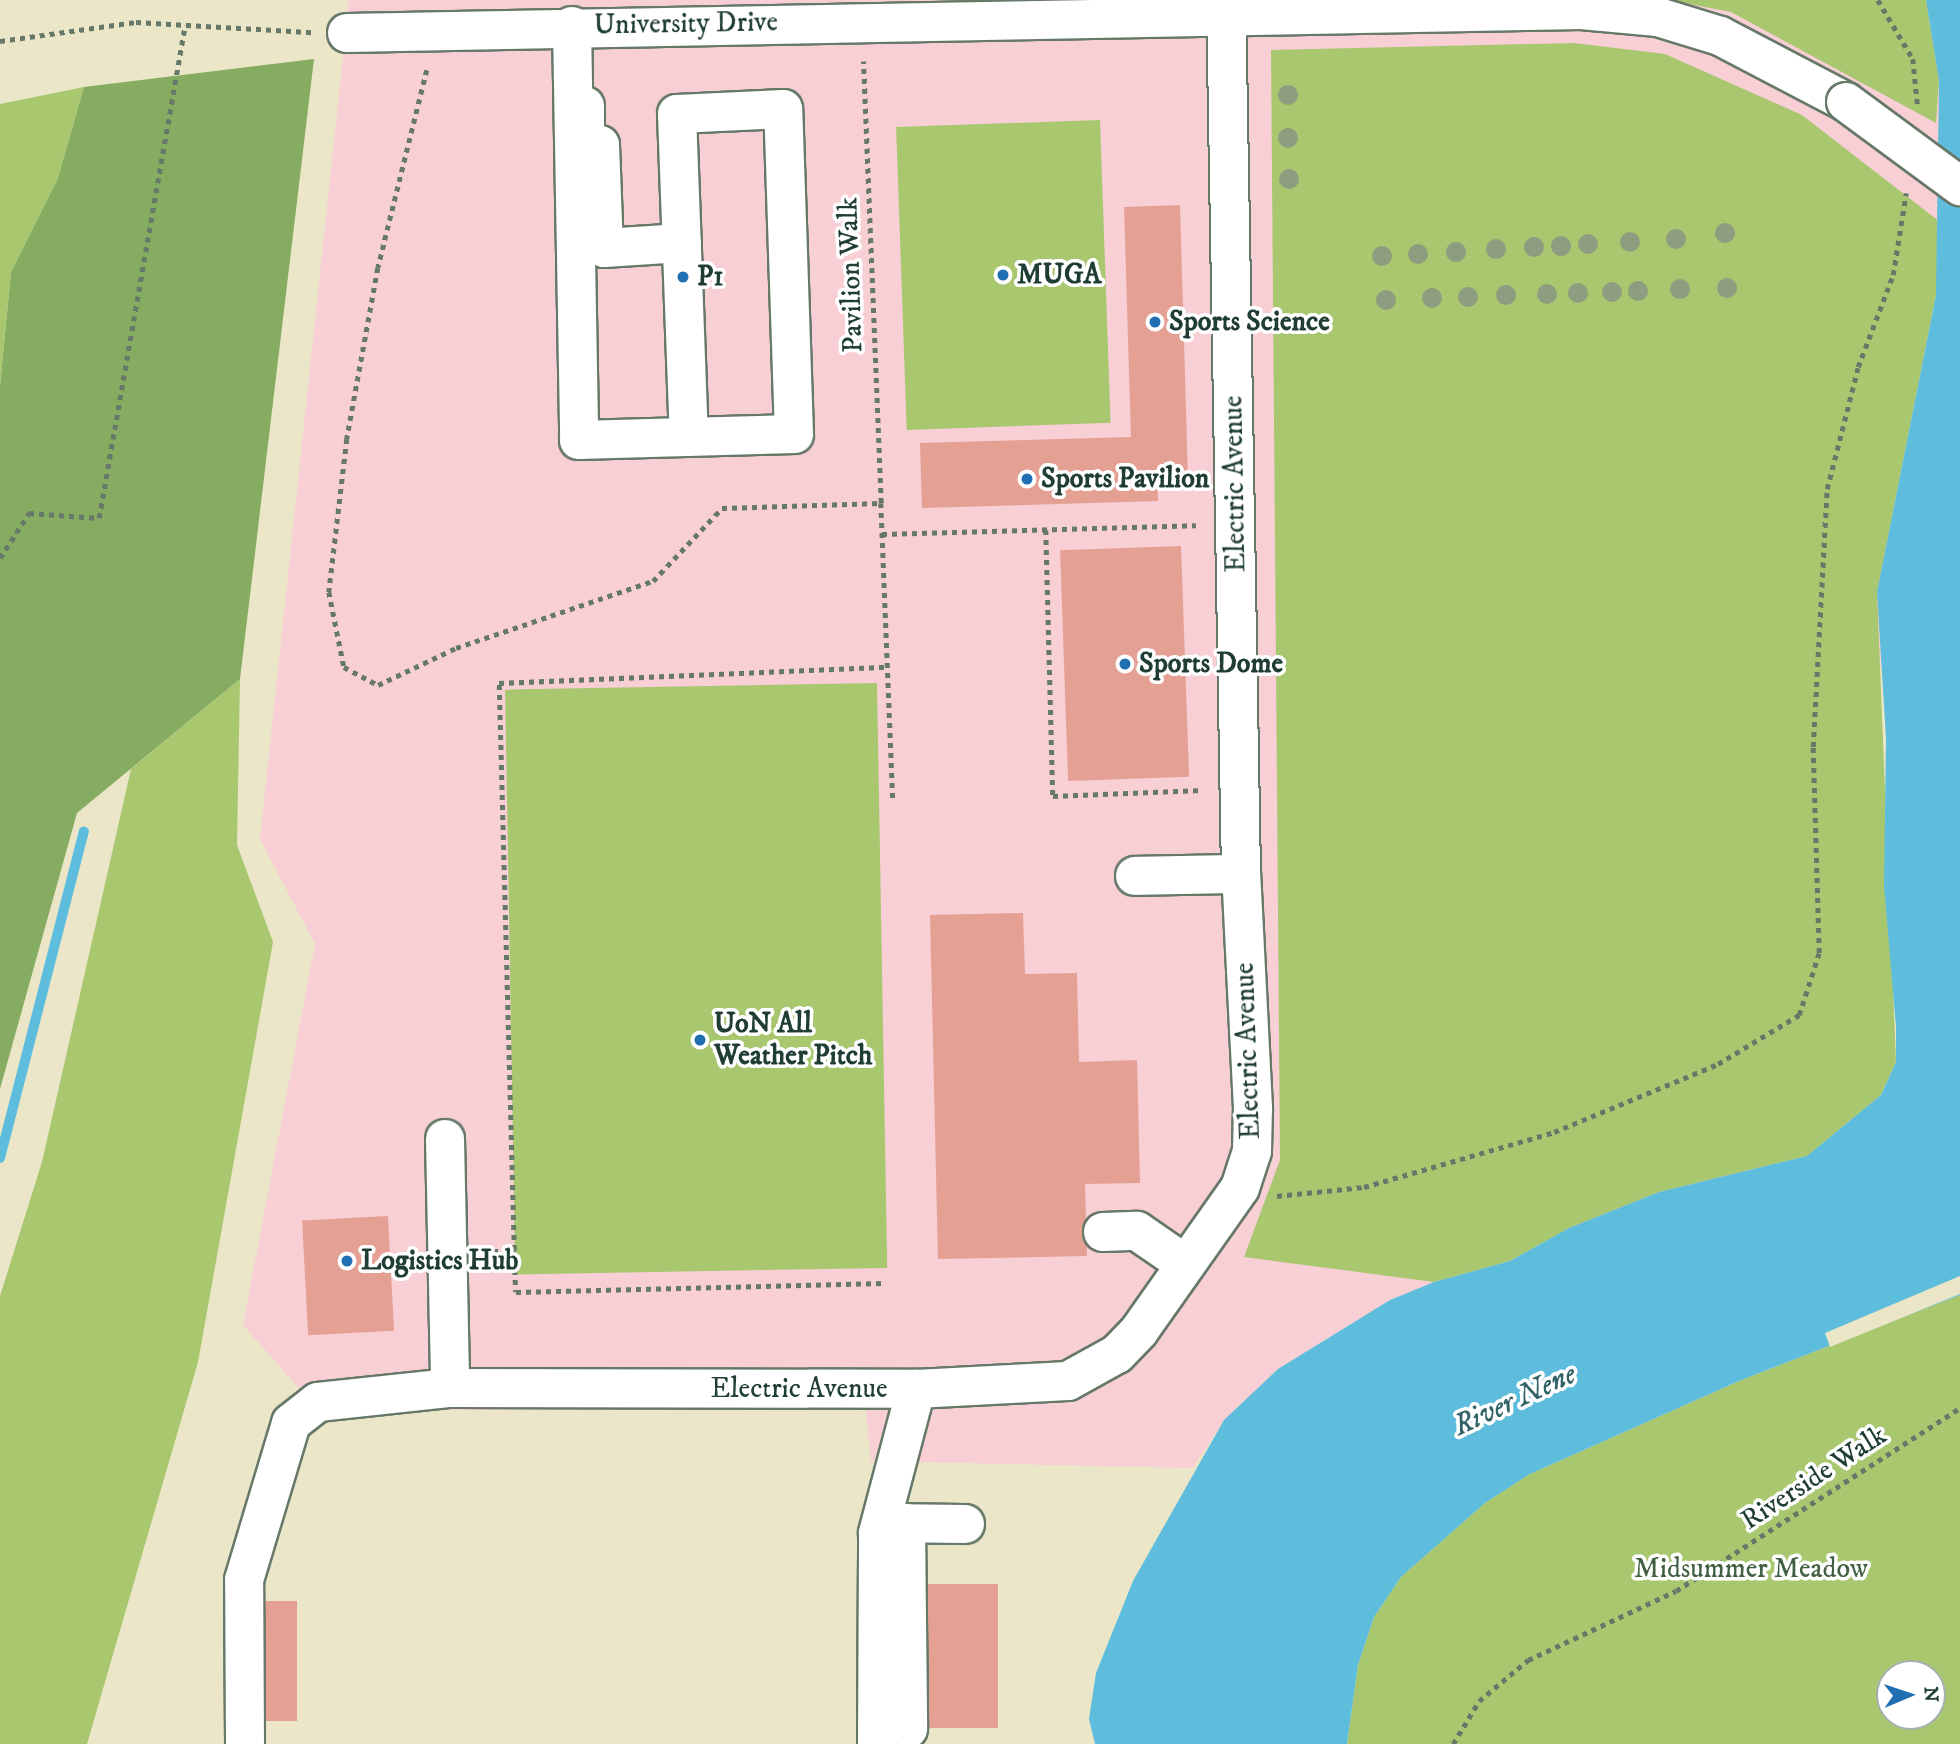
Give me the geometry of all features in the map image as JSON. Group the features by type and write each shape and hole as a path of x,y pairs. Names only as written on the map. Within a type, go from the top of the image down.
{"lane":[{"name":"University Drive","path":"347,33 572,26 666,12 862,22 908,11 1226,8 1581,10 1658,18 1720,36 1846,102 1960,186"},
{"name":"Electric Avenue","path":"245,1744 244,1580 291,1423 318,1402 450,1388 916,1390 1047,1386 1089,1372 1139,1331 1240,1188 1252,1151 1253,1108 1241,874 1226,8"},
{"path":"572,26 576,65 585,90 585,145 600,145 604,248 682,243"},
{"path":"576,65 570,90 579,440 689,437 793,434 783,109 677,114 689,437"},
{"path":"1135,876 1241,874"},
{"path":"445,1139 450,1388"},
{"path":"1103,1231 1137,1231 1185,1264"},
{"path":"893,1737 893,1523 916,1390"},
{"path":"893,1523 965,1524"}],"path":[{"path":"1878,0 1913,59 1919,116"},
{"path":"0,41 136,22 347,33"},
{"name":"Pavilion Walk","path":"862,22 893,802"},
{"path":"0,558 29,513 99,517 185,25"},
{"path":"426,29 428,78 378,268 347,439 329,592 344,667 377,685 456,648 653,581 722,508 881,503"},
{"path":"1240,1188 1271,1197 1364,1188 1554,1132 1718,1064 1799,1015 1819,953 1813,747 1827,489 1857,367 1893,275 1908,182"},
{"path":"883,534 1236,525"},
{"path":"1046,530 1053,796 1239,789"},
{"path":"884,1283 516,1292 499,683 888,667"},
{"path":"507,1251 514,1250"},
{"name":"Riverside Walk","path":"1453,1744 1479,1701 1528,1660 1675,1591 1960,1408"}],"shaded area":[{"path":"349,0 1926,0 1939,81 1940,222 1889,528 1853,1122 1390,1300 1278,1369 1224,1420 1193,1468 871,1461 866,1410 318,1410 243,1325 315,944 260,839"}],"green space":[{"path":"1668,0 1926,0 1939,81 1936,123 1731,12"},
{"path":"1574,43 1665,54 1802,115 1940,222 1936,295 1877,592 1896,1062 1881,1095 1807,1156 1659,1192 1569,1228 1510,1261 1434,1282 1244,1257 1280,1160 1271,50"},
{"path":"314,59 240,679 77,813 0,1089 0,386 11,272 58,178 84,87"},
{"path":"84,87 58,178 11,272 0,385 0,104"},
{"name":"MUGA","path":"1100,120 1111,423 907,430 896,127"},
{"path":"240,679 237,845 273,942 198,1362 87,1744 0,1744 0,1296 42,1162 131,769"},
{"name":"UoN All Weather Pitch","path":"877,683 887,1268 515,1274 505,689"},
{"name":"Midsummer Meadow","path":"1960,1295 1960,1744 1347,1744 1358,1665 1374,1617 1401,1577 1485,1503 1530,1474 1739,1381"}],"water":[{"name":"River Nene","path":"1926,0 1960,0 1960,1295 1739,1381 1530,1474 1485,1503 1401,1577 1374,1617 1358,1665 1347,1744 1095,1744 1089,1719 1096,1673 1133,1581 1224,1420 1278,1369 1390,1300 1434,1282 1510,1261 1569,1228 1659,1192 1807,1156 1881,1095 1896,1062 1896,1027 1884,886 1886,738 1877,592 1936,295 1939,81"}],"pier":[{"path":"1960,1276 1960,1294 1830,1347 1825,1333"}],"building":[{"path":"1180,205 1188,480 1157,481 1158,501 922,508 920,443 1131,437 1124,207"},
{"name":"Sports Dome","path":"1181,546 1189,777 1068,781 1060,550"},
{"path":"1023,913 1025,974 1077,973 1079,1062 1137,1060 1140,1183 1085,1184 1087,1256 938,1259 930,915"},
{"name":"Logistics Hub","path":"388,1216 394,1331 308,1335 302,1221"},
{"path":"928,1584 998,1584 998,1728 928,1728"},
{"path":"265,1601 297,1601 297,1721 265,1721"}],"waterway":[{"path":"0,1158 84,832"}],"place":[{"name":"MUGA","path":"1003,275"},
{"name":"P1","path":"683,277"},
{"name":"Sports Science","path":"1155,322"},
{"name":"Sports Pavilion","path":"1027,479"},
{"name":"Sports Dome","path":"1125,664"},
{"name":"UoN All Weather Pitch","path":"700,1040"},
{"name":"Logistics Hub","path":"347,1261"}]}
